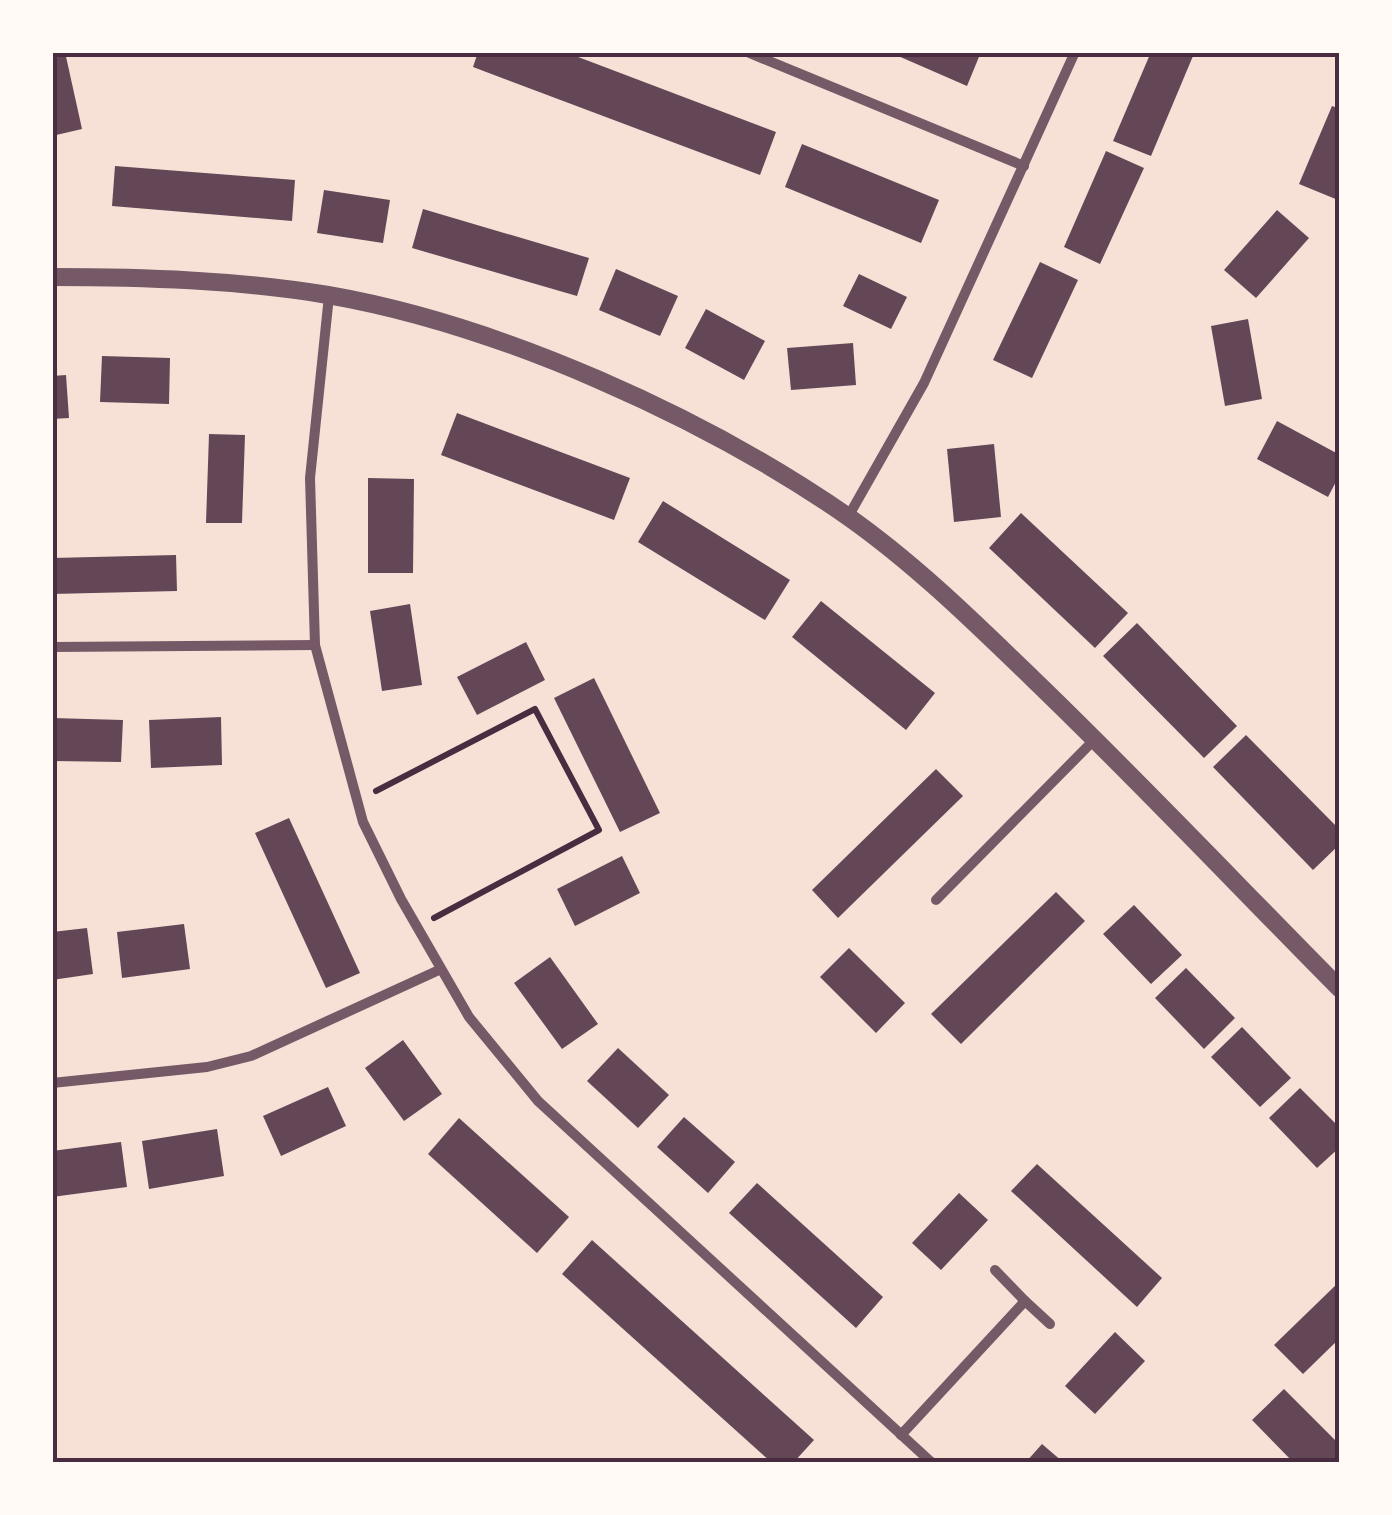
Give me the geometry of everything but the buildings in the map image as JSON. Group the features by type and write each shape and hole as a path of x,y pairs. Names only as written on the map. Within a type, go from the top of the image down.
{"street":[{"path":"747,52 1024,166"},
{"path":"848,517 924,383 1075,52"},
{"path":"52,278 155,276 329,296 442,325 594,379 725,442 848,517 952,601 1095,739 1338,985"},
{"path":"329,296 310,478 315,645 356,801 416,928 470,1017 538,1101 931,1462"},
{"path":"52,647 315,645"},
{"path":"936,900 1095,739"},
{"path":"52,1083 206,1067 251,1056 438,970"},
{"path":"995,1270 1050,1324"},
{"path":"901,1435 1025,1301"}],"path":[{"path":"356,801 536,709 600,830 416,928"}]}
